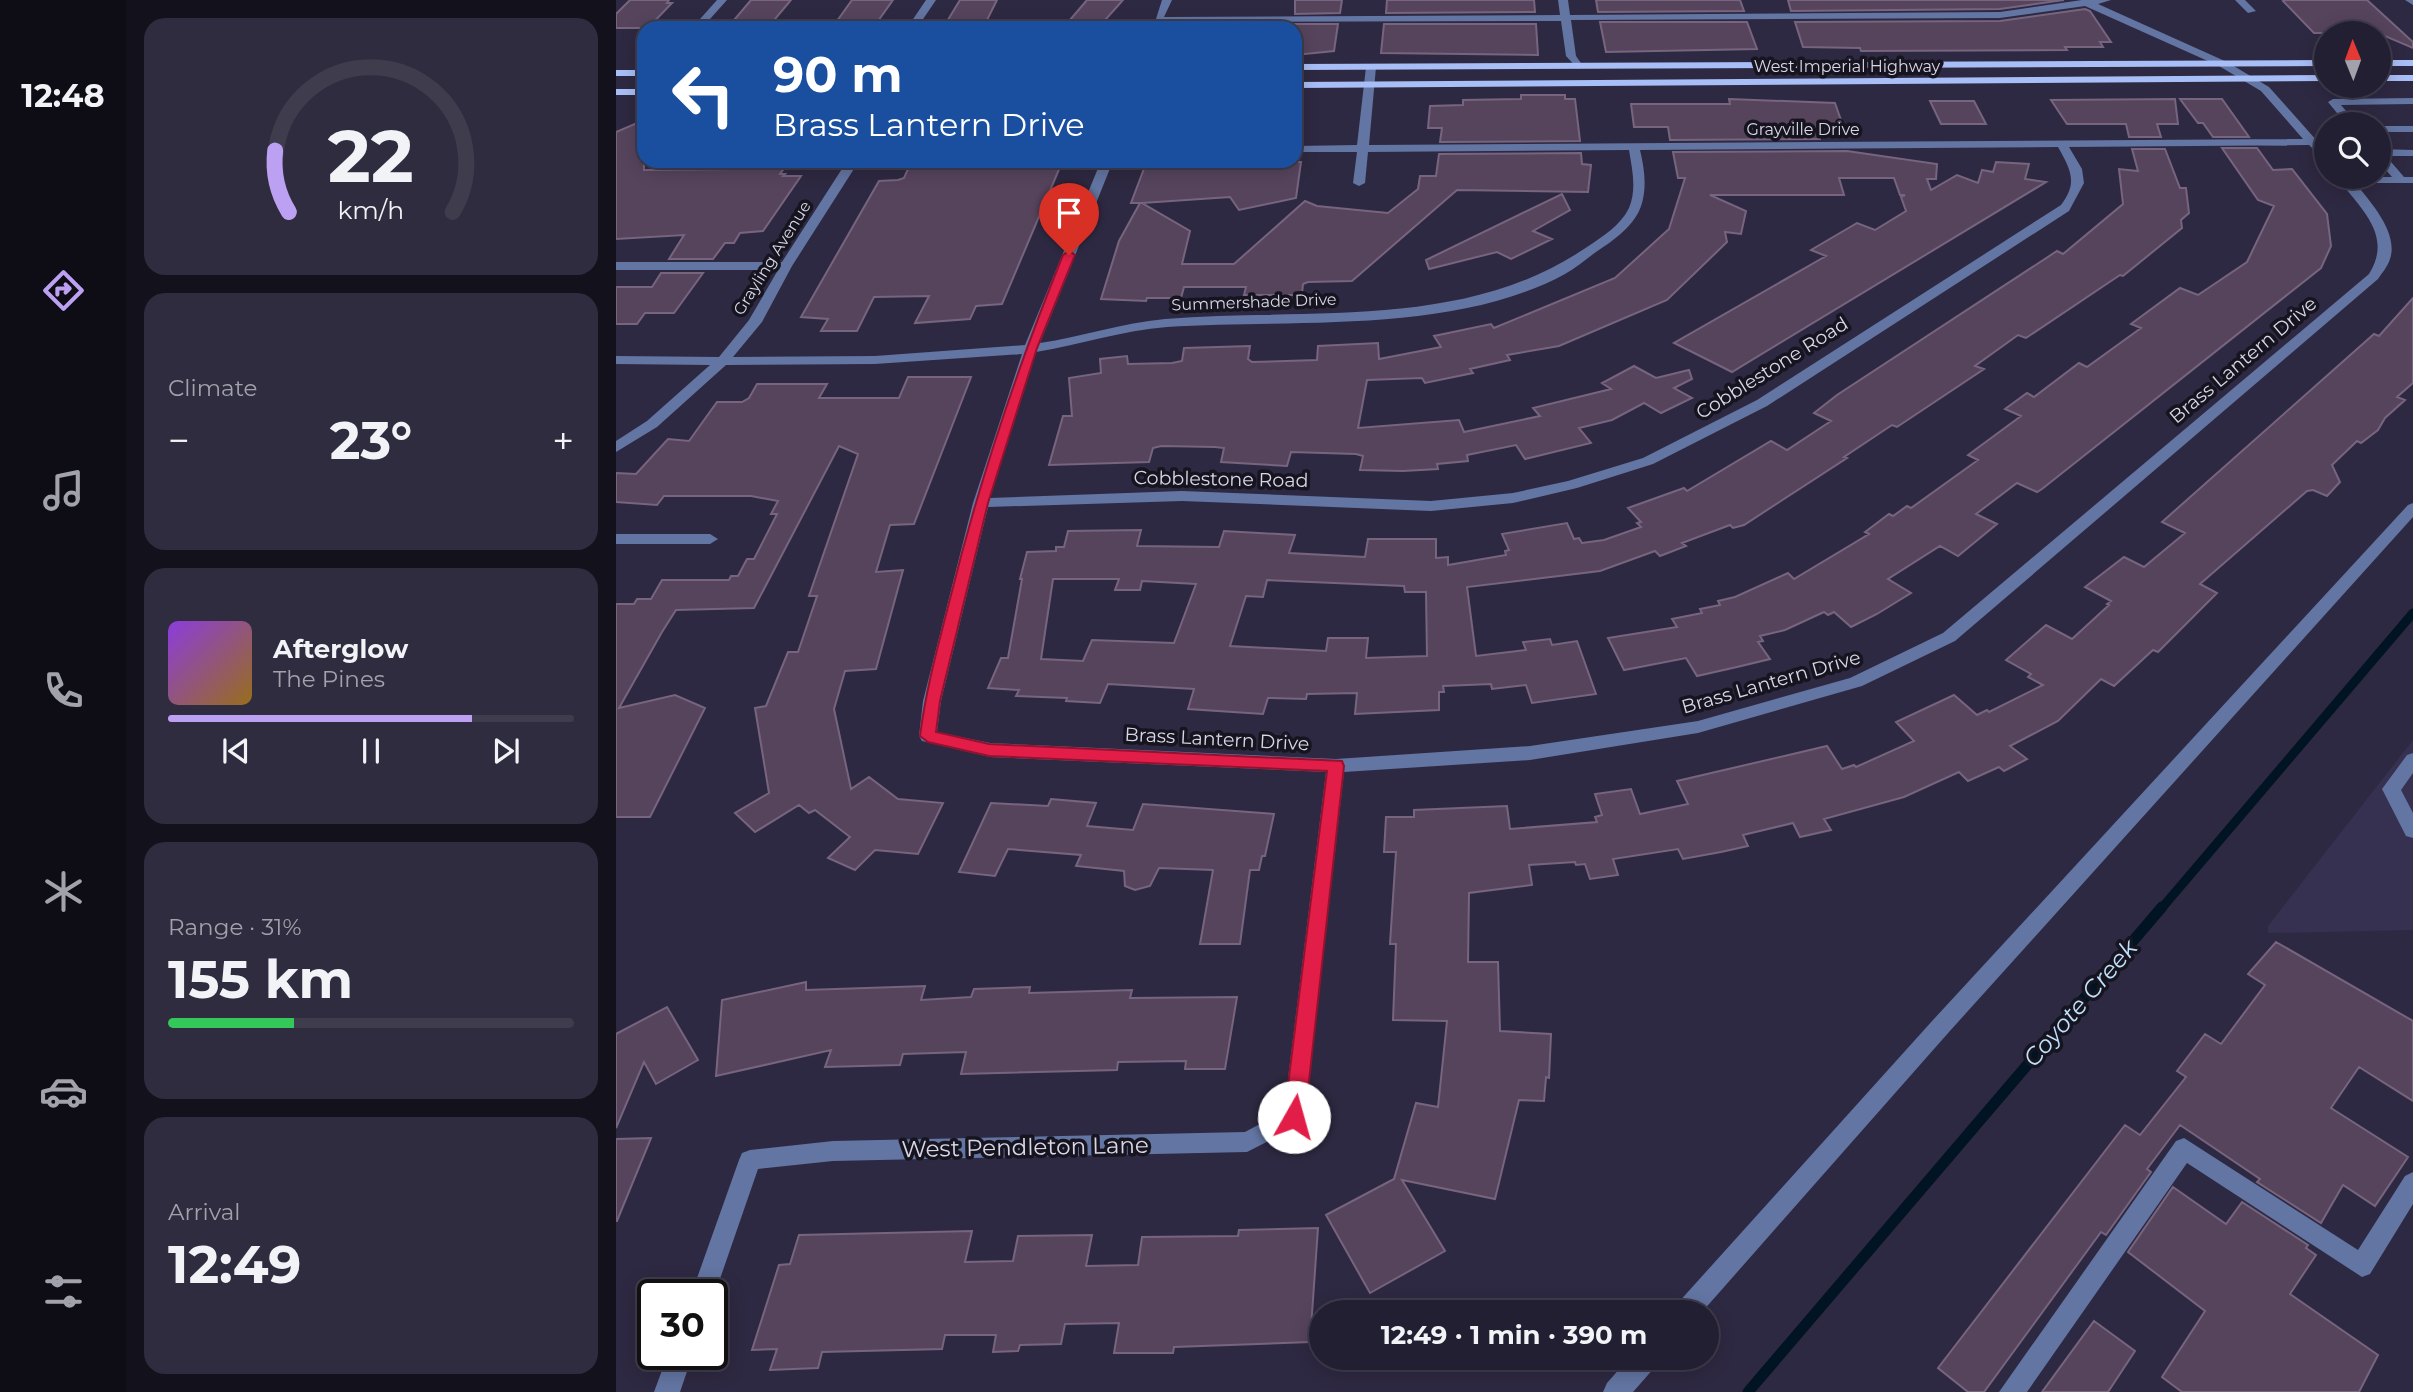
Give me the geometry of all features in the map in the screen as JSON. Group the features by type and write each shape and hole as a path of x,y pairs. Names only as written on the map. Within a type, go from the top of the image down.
{"main road":[{"name":"West Imperial Highway","path":"1302,67 1574,61 2314,63"},
{"path":"1456,84 1498,77 1561,76 1570,74 1574,61"},
{"path":"2391,63 2413,63"},
{"path":"616,73 637,73"},
{"name":"West Imperial Highway","path":"1302,85 2314,78"},
{"path":"2391,78 2413,78"},
{"path":"616,92 637,92"}],"street":[{"path":"702,21 722,0"},
{"path":"916,21 930,0"},
{"path":"1167,0 1158,20 2000,15 2106,0"},
{"path":"1563,0 1574,61"},
{"path":"2240,0 2251,11"},
{"path":"2085,2 2223,64 2264,89 2314,145"},
{"path":"1359,183 1371,67"},
{"path":"2342,112 2333,102 2413,101"},
{"path":"2391,130 2413,129"},
{"name":"Grayville Drive","path":"1302,149 2311,142"},
{"name":"Cobblestone Road","path":"981,503 1182,496 1431,506 1513,498 1572,485 1648,461 1702,436 1762,403 2065,208 2078,193 2081,180 2062,144"},
{"name":"Summershade Drive","path":"616,360 912,357 1031,348 1158,324 1234,318 1396,314 1512,290 1568,267 1597,248 1624,224 1637,203 1640,179 1634,146"},
{"path":"2391,153 2413,153"},
{"path":"2391,165 2407,180"},
{"name":"Grayling Avenue","path":"616,448 652,424 723,360 754,322 786,265 848,168"},
{"path":"981,503 1031,348 1104,168"},
{"name":"Brass Lantern Drive","path":"981,503 932,701 928,736 989,750 1336,766 1530,753 1698,727 1856,682 1949,637 2374,276 2385,257 2382,237 2354,189"},
{"path":"616,266 786,265"},
{"path":"1697,1300 1941,1026 2413,508"},
{"path":"616,539 710,539"},
{"path":"2413,760 2391,789 2413,831"},
{"name":"West Pendleton Lane","path":"709,1279 750,1160 833,1151 1247,1142 1294,1117 1336,766"},
{"path":"2012,1392 2184,1147 2362,1266 2413,1183"},
{"path":"667,1392 675,1370"},
{"path":"1616,1392 1635,1370"}],"shaded area":[{"path":"2413,740 2413,930 2268,933 2268,926"}],"building":[{"path":"630,0 669,0 667,3 672,3 655,21 637,21 637,28 616,28 616,14"},
{"path":"751,0 791,0 773,21 733,21"},
{"path":"852,0 893,0 878,21 837,21"},
{"path":"960,0 997,0 986,21 947,21"},
{"path":"1087,0 1123,0 1104,21 1069,21"},
{"path":"1295,0 1342,0 1340,13 1295,14"},
{"path":"1387,0 1534,0 1535,12 1386,13"},
{"path":"1596,0 1740,0 1744,11 1598,12"},
{"path":"1788,0 2064,0 2000,9 1791,11"},
{"path":"2367,0 2390,21 2314,21 2314,33 2283,1"},
{"path":"2085,9 2090,11 2111,42 2100,42 2103,47 2065,47 2067,50 1861,51 1860,48 1803,47 1795,22 2000,21"},
{"path":"1600,22 1747,22 1757,49 1606,52"},
{"path":"2391,22 2413,42 2413,48 2391,39"},
{"path":"1302,24 1338,24 1334,51 1302,54"},
{"path":"1384,24 1536,24 1538,55 1381,53"},
{"path":"1521,95 1565,95 1565,99 1575,99 1580,141 1440,142 1442,128 1428,128 1430,106 1463,105 1463,100 1521,99"},
{"path":"1729,99 1835,103 1843,126 1821,126 1820,139 1670,140 1668,127 1634,127 1631,104 1730,104"},
{"path":"2175,99 2178,124 2157,124 2161,137 2129,137 2126,124 2067,124 2051,100"},
{"path":"2180,99 2222,99 2249,137 2213,137 2203,123 2198,123"},
{"path":"1930,101 1974,101 1986,124 1941,124"},
{"path":"637,123 637,168 644,170 784,168 780,174 785,174 783,176 801,176 763,231 740,233 734,243 725,243 713,259 669,259 684,235 616,239 616,132"},
{"path":"2222,148 2257,148 2273,170 2292,169 2327,214 2331,246 2321,268 2042,489 2037,492 2017,483 1976,514 1997,524 1958,556 1940,546 1888,579 1911,593 1877,614 1851,627 1834,612 1828,615 1824,612 1785,630 1760,636 1763,641 1758,642 1770,659 1697,676 1686,658 1624,670 1608,638 1677,627 1672,619 1702,613 1700,609 1720,605 1718,601 1735,597 1788,573 1794,579 1869,534 1865,532 1889,514 1893,516 1907,506 1911,508 1978,460 1968,455 2021,416 2005,409 2027,393 2034,397 2079,363 2087,367 2141,328 2131,324 2180,288 2198,295 2247,262 2274,206 2258,200"},
{"path":"2132,149 2165,149 2180,188 2186,188 2189,213 2181,220 2182,228 2123,276 2120,275 2026,338 2018,335 1975,366 1984,369 1897,427 1892,425 1844,457 1847,458 1744,525 1733,528 1730,525 1682,543 1686,546 1660,556 1655,551 1600,571 1467,587 1476,656 1526,650 1523,642 1550,639 1552,645 1577,641 1596,694 1532,703 1526,685 1492,689 1491,684 1443,686 1444,692 1439,692 1439,710 1355,714 1357,693 1307,694 1306,699 1268,698 1263,714 1188,709 1194,689 1108,684 1100,703 1066,701 1067,698 1016,696 1019,690 988,688 1001,658 1008,658 1020,579 1027,552 1056,551 1056,547 1064,547 1068,531 1141,530 1137,546 1219,547 1224,531 1295,535 1289,553 1365,557 1368,539 1436,539 1436,558 1448,557 1448,565 1506,555 1505,551 1509,550 1502,534 1567,523 1574,539 1579,538 1582,543 1604,540 1641,527 1637,523 1641,522 1628,508 1684,488 1687,491 1771,441 1787,450 1831,421 1814,413 1837,395 2057,251 2063,254 2123,204 2119,169 2138,171","holes":["1053,579 1119,579 1115,590 1140,590 1142,581 1196,584 1174,643 1092,640 1083,661 1041,659","1267,580 1404,586 1405,592 1426,592 1427,656 1366,658 1368,638 1328,638 1326,651 1230,646 1246,596 1263,597"]},
{"path":"1847,151 1937,164 1936,179 1927,179 1931,190 1957,175 1978,183 1982,170 1993,172 1996,162 2029,164 2025,179 2046,182 1732,372 1674,343 1826,256 1811,250 1857,223 1875,230 1906,211 1901,197 1905,195 1900,195 1894,178 1839,178 1844,195 1710,195 1746,211 1741,234 1725,232 1727,242 1667,300 1559,346 1507,355 1510,360 1470,369 1473,373 1425,383 1422,378 1367,380 1358,428 1459,420 1464,432 1540,416 1533,408 1611,389 1602,383 1634,366 1656,378 1689,370 1692,379 1674,388 1692,398 1661,413 1644,403 1612,420 1579,428 1591,443 1525,459 1516,445 1467,455 1468,461 1437,464 1438,469 1403,471 1360,470 1363,456 1356,454 1291,452 1287,466 1221,462 1224,448 1161,446 1153,448 1149,462 1049,465 1063,416 1072,416 1069,378 1101,373 1100,359 1127,356 1128,364 1172,363 1182,361 1184,348 1250,346 1248,359 1252,362 1317,360 1318,346 1378,343 1379,359 1441,347 1434,336 1491,324 1494,328 1615,278 1669,229 1685,178 1678,178 1673,152"},
{"path":"1581,153 1582,164 1591,165 1588,192 1457,190 1352,281 1308,282 1303,284 1302,294 1244,295 1246,287 1184,287 1181,298 1147,298 1146,301 1101,299 1119,241 1140,203 1131,203 1144,168 1300,168 1296,198 1239,210 1230,197 1142,203 1190,231 1182,264 1234,264 1305,201 1317,206 1388,213 1418,189 1420,176 1436,176 1439,154"},
{"path":"1060,168 1002,304 976,306 970,319 915,323 929,296 874,297 857,331 821,331 828,319 801,317 879,181 904,178 908,169"},
{"path":"1562,194 1570,210 1533,231 1552,239 1511,259 1497,252 1429,269 1426,260"},
{"path":"661,273 703,273 674,313 645,313 637,324 616,324 616,287 652,287"},
{"path":"2413,298 2413,383 2397,397 2405,400 2385,418 2378,430 2361,443 2357,441 2332,465 2340,482 2327,496 2313,490 2307,491 2200,584 2217,593 2158,652 2153,650 2114,686 2101,679 2058,721 2010,746 2027,759 2004,771 1999,767 1968,781 1959,772 1904,797 1824,819 1831,830 1800,837 1793,823 1743,835 1748,846 1721,852 1683,859 1678,849 1613,859 1618,875 1590,879 1585,864 1576,865 1575,862 1529,865 1532,885 1469,893 1468,962 1498,962 1500,1031 1551,1034 1549,1078 1546,1077 1544,1101 1519,1100 1495,1199 1402,1180 1445,1251 1370,1293 1326,1215 1394,1179 1416,1103 1438,1107 1447,1021 1393,1020 1396,944 1390,944 1396,852 1384,852 1386,817 1414,817 1414,810 1507,806 1510,829 1597,822 1595,817 1602,815 1595,794 1631,789 1640,814 1688,804 1677,781 1827,746 1842,769 1854,765 1856,767 1914,741 1896,722 1954,695 1977,715 1987,710 1989,712 2043,685 2028,677 2031,674 2006,660 2046,625 2072,639 2111,601 2085,587 2124,557 2144,567 2185,533 2162,522 2374,334 2379,336"},
{"path":"908,377 971,377 914,524 890,525 876,572 903,570 876,669 845,671 834,709 851,789 869,777 898,799 943,803 918,854 875,850 855,870 828,858 850,837 815,810 809,813 799,805 755,832 735,813 769,793 755,708 766,706 788,652 798,652 817,596 809,596 858,454 839,446 754,608 676,610 662,632 619,708 675,695 705,708 650,817 616,817 616,604 634,604 637,599 651,599 662,580 729,580 731,576 738,576 747,559 754,559 777,514 771,514 778,501 751,496 664,496 657,505 616,502 616,473 636,474 668,439 689,441 717,402 742,402 749,398 757,384 827,384 819,398 899,398"},
{"path":"1051,799 1096,803 1087,826 1133,830 1143,804 1274,814 1265,856 1262,856 1259,870 1250,870 1240,944 1200,944 1213,870 1159,868 1150,886 1135,890 1125,886 1124,871 1076,866 1081,855 1008,849 995,876 959,872 991,803 1048,806"},
{"path":"2276,942 2413,1021 2413,1101 2359,1067 2331,1108 2408,1157 2375,1206 2343,1185 2321,1223 2257,1182 2260,1179 2180,1125 2147,1169 2151,1172 2106,1235 2101,1232 1984,1392 1968,1392 1938,1368 2125,1125 2140,1135 2186,1077 2177,1071 2205,1034 2221,1044 2265,985 2248,974"},
{"path":"806,982 806,990 925,986 921,1000 971,997 974,989 1030,987 1029,993 1132,990 1130,998 1237,997 1225,1069 1185,1069 1186,1061 1118,1062 1117,1070 961,1074 966,1052 903,1054 900,1065 825,1067 831,1050 716,1076 722,1000"},
{"path":"667,1007 698,1060 656,1084 644,1062 616,1128 616,1034"},
{"path":"651,1138 617,1221 616,1221 616,1139"},
{"path":"2173,1187 2226,1224 2242,1202 2308,1245 2306,1248 2316,1255 2290,1294 2378,1355 2359,1392 2182,1392 2162,1377 2205,1311 2128,1252"},
{"path":"1318,1228 1313,1300 1309,1300 1309,1342 1174,1347 1173,1353 1114,1353 1119,1323 1065,1324 1061,1344 1020,1345 1018,1351 993,1352 996,1335 945,1335 942,1349 822,1352 818,1368 770,1370 777,1349 752,1350 779,1265 790,1264 799,1235 972,1231 965,1262 1013,1261 1018,1236 1092,1235 1086,1266 1138,1265 1142,1237 1238,1236 1239,1230"},
{"path":"2094,1321 2135,1351 2108,1392 2042,1392"}],"waterway":[{"name":"Coyote Creek","path":"2161,909 2413,613"},
{"name":"Coyote Creek","path":"1748,1392 2162,907"}],"route":[{"path":"1069,255 1031,348 981,503 932,701 928,736 989,750 1336,766 1294,1117"}]}
